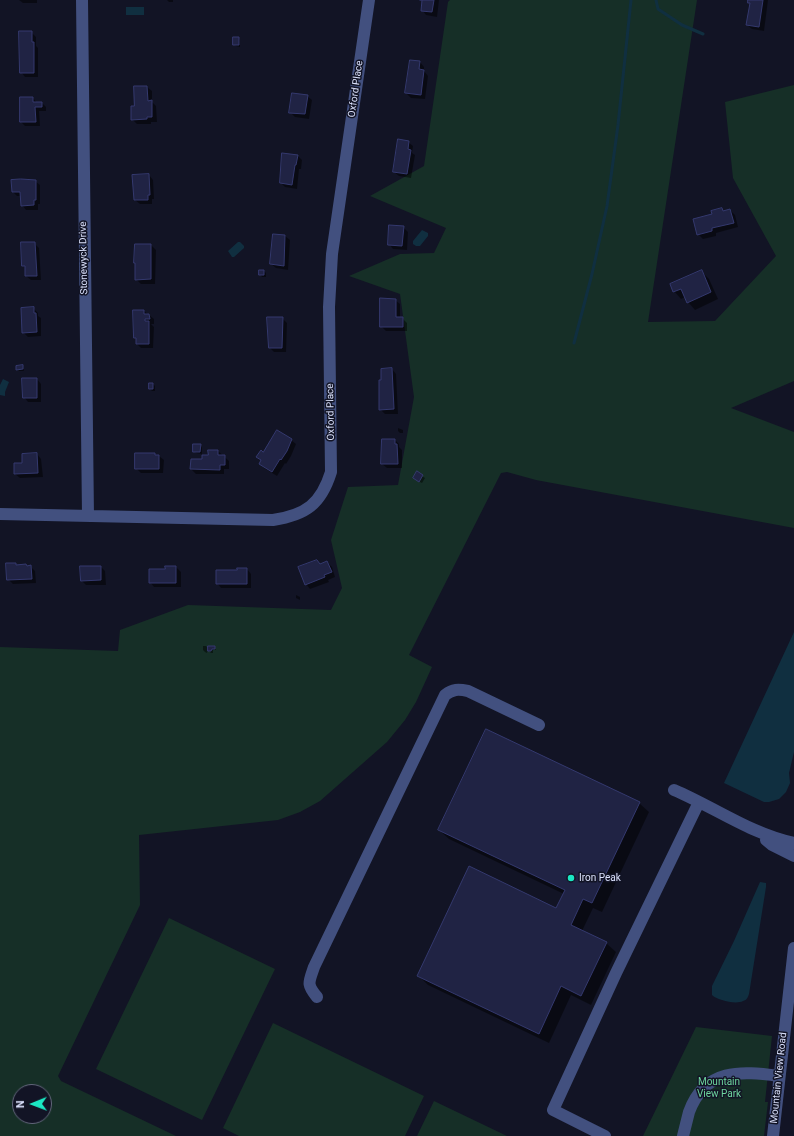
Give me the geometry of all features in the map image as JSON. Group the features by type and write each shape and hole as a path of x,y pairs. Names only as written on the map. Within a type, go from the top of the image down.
{"street":[{"name":"Stonewyck Drive","path":"82,0 88,516"},
{"name":"Oxford Place","path":"0,514 273,520 288,518 301,513 311,506 320,496 327,485 331,472 329,306 332,254 369,0"},
{"path":"317,997 310,989 309,983 314,967 445,695 458,689 468,691 539,725"},
{"path":"674,790 757,832 778,840 794,843"},
{"path":"605,1136 553,1110 566,1079 699,802"},
{"path":"757,832 772,845 794,856"},
{"name":"Mountain View Road","path":"773,1136 794,948"},
{"path":"683,1136 689,1112 694,1101 704,1088 717,1079 741,1073 779,1076"}],"green space":[{"path":"450,0 697,0 648,322 715,321 776,256 733,178 725,102 794,85 794,381 731,408 794,432 794,528 536,480 507,472 501,473 409,655 432,667 416,702 405,720 387,742 320,801 300,812 278,820 139,835 140,905 58,1076 61,1081 176,1136 0,1136 0,647 118,651 120,630 188,605 331,610 342,588 331,540 348,487 398,485 414,397 400,294 349,276 400,254 434,253 446,228 370,196 424,166 448,2"},
{"path":"169,918 275,969 202,1120 96,1069"},
{"path":"273,1023 424,1096 405,1136 239,1136 223,1128"},
{"name":"Mountain View Park","path":"696,1027 772,1036 765,1102 768,1102 764,1136 643,1136"},
{"path":"434,1101 507,1136 417,1136"}],"water":[{"path":"126,7 144,7 144,15 126,15"},
{"path":"422,230 428,233 428,236 420,246 416,246 413,244 413,241"},
{"path":"238,242 244,246 244,248 232,257 228,251"},
{"path":"3,379 9,382 5,396 0,395 0,385"},
{"path":"794,632 794,752 789,773 790,783 786,792 779,799 764,802 724,783"},
{"path":"760,882 766,883 766,887 749,994 744,1001 740,1002 722,1000 712,995 712,986"}],"building":[{"path":"422,0 434,0 432,12 421,11"},
{"path":"748,0 763,0 759,27 746,25 750,3 748,3"},
{"path":"19,31 32,31 32,42 34,42 34,73 20,73"},
{"path":"233,37 239,37 239,45 233,45"},
{"path":"410,60 420,61 419,69 424,70 421,95 405,93"},
{"path":"134,86 147,86 148,101 152,100 152,117 147,117 147,119 131,120 131,106 134,106"},
{"path":"292,93 308,95 305,114 289,113"},
{"path":"20,97 33,97 33,102 42,102 42,107 35,107 36,122 20,122"},
{"path":"398,139 409,141 408,149 411,150 407,174 393,172"},
{"path":"282,153 298,155 292,185 280,183"},
{"path":"149,174 150,195 148,195 148,200 134,200 132,175"},
{"path":"11,180 36,180 36,200 34,200 34,205 21,206 20,192 12,192"},
{"path":"722,208 723,211 730,209 734,223 712,228 712,231 697,235 693,219 712,214 711,211"},
{"path":"389,225 404,226 402,246 388,245"},
{"path":"273,234 285,235 284,266 270,264"},
{"path":"21,242 35,242 37,276 25,276 25,266 22,266"},
{"path":"135,244 151,244 151,279 135,280"},
{"path":"259,270 264,270 264,275 259,275"},
{"path":"702,270 711,292 687,303 681,289 673,292 670,284"},
{"path":"380,298 396,299 396,317 403,317 403,327 380,327"},
{"path":"34,307 34,313 36,313 37,332 22,333 21,308"},
{"path":"133,310 144,310 144,314 149,314 150,319 145,319 145,321 149,321 149,344 136,344 136,338 134,338"},
{"path":"267,317 283,317 282,348 269,348"},
{"path":"23,365 23,369 16,370 16,366"},
{"path":"392,368 394,409 379,410 379,380 381,380 381,369"},
{"path":"22,378 37,378 37,398 23,398"},
{"path":"149,383 153,383 153,389 149,389"},
{"path":"277,430 292,439 287,451 272,472 259,464 261,460 256,457 261,450 263,452"},
{"path":"382,439 395,439 395,444 397,444 398,464 381,464"},
{"path":"193,444 201,444 200,452 193,452"},
{"path":"208,450 218,450 218,455 225,455 225,465 220,465 220,470 190,469 191,459 202,459 202,455 208,455"},
{"path":"37,453 38,473 14,474 14,463 22,463 22,454"},
{"path":"135,453 155,453 155,455 159,455 159,469 135,469"},
{"path":"417,471 423,475 419,482 413,478"},
{"path":"317,560 320,564 327,561 332,572 324,575 325,577 305,585 298,567"},
{"path":"6,563 16,563 16,565 26,564 27,566 31,565 32,579 7,580"},
{"path":"80,566 101,566 101,580 81,581"},
{"path":"165,566 176,566 176,583 149,583 149,569 165,569"},
{"path":"237,568 247,568 247,584 216,584 216,570 237,570"},
{"path":"208,646 215,646 215,649 208,651"},
{"name":"Iron Peak","path":"486,729 640,802 592,903 583,899 571,925 607,942 581,996 561,986 539,1034 417,976 469,866 556,908 565,890 438,830"}],"waterway":[{"path":"574,343 592,274 607,206 618,125 631,0"},
{"path":"656,0 658,9 682,25 703,34"}],"place":[{"name":"Iron Peak","path":"571,878"}]}
